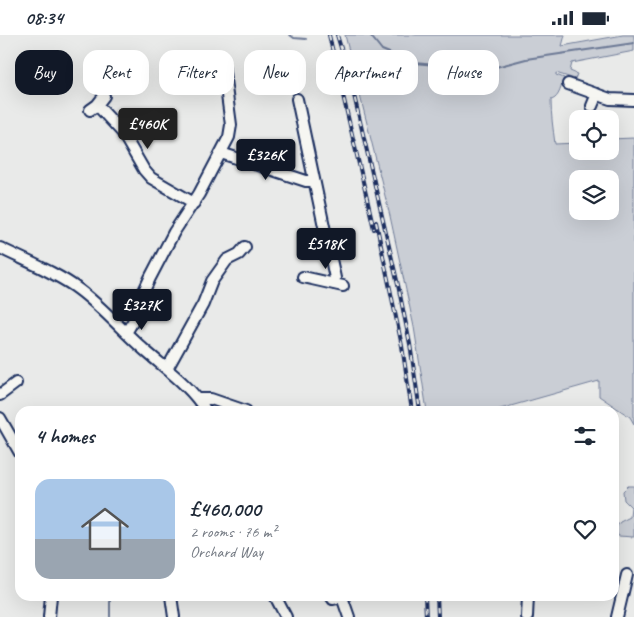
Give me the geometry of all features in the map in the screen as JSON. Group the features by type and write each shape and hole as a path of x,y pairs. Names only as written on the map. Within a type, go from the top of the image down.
{"street":[{"path":"568,83 620,101 634,100"},
{"path":"592,106 597,94"},
{"path":"126,333 138,313 143,293 174,232 194,203 229,137 231,125 227,95"},
{"path":"104,96 94,107 122,132 151,179 194,203"},
{"path":"297,99 339,285 303,277"},
{"path":"221,153 306,181 314,181"},
{"path":"167,369 212,285 212,281 227,260 239,254 245,247"},
{"path":"0,248 48,271 78,289 167,369 203,406"},
{"path":"0,395 16,383"},
{"path":"198,399 211,399 231,406"},
{"path":"0,418 15,444"},
{"path":"617,617 627,575"},
{"path":"49,617 51,601"},
{"path":"172,601 174,617"},
{"path":"278,601 286,617"},
{"path":"339,601 349,617"},
{"path":"527,617 528,601"}],"shaded area":[{"path":"345,35 565,35 562,46 623,35 634,35 634,51 572,63 570,71 577,74 575,79 556,73 556,75 564,78 558,94 551,100 555,144 569,143 569,160 619,160 619,139 634,138 634,424 630,417 619,410 619,406 614,406 599,396 599,381 511,406 426,406 414,327 390,216 360,95 418,95 418,50 349,50"},
{"path":"628,486 634,486 634,537 619,536 619,523 630,517 631,507 624,500 623,491"}],"waterway":[{"path":"290,35 294,38 306,39"},
{"path":"370,35 382,50 414,63 479,69 496,67 526,59 634,43"},
{"path":"110,601 110,617"}],"railway":[{"path":"329,35 374,229"},
{"path":"337,35 350,78 398,285 410,344 419,406"},
{"path":"376,222 402,346 411,406"},
{"path":"425,601 426,617"},
{"path":"437,601 438,617"}]}
